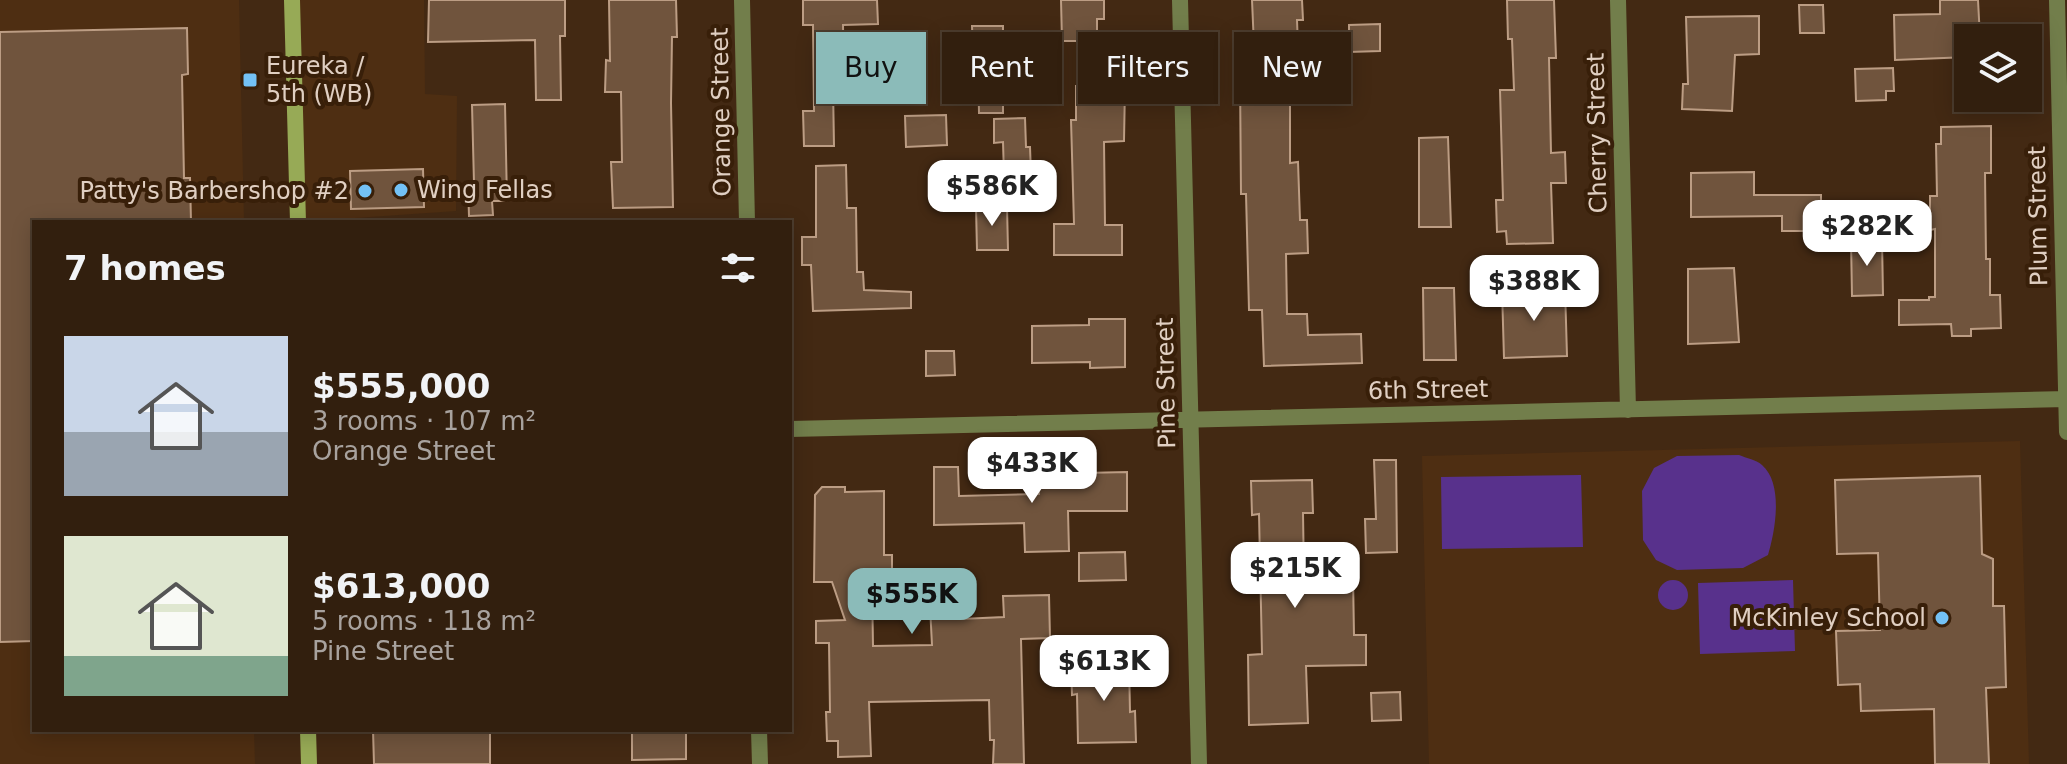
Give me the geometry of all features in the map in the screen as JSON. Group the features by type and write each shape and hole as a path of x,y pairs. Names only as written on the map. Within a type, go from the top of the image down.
{"main road":[{"path":"292,0 298,220"},
{"path":"308,732 309,764"}],"street":[{"name":"Orange Street","path":"742,0 747,220"},
{"name":"Pine Street","path":"1180,0 1199,764"},
{"name":"Cherry Street","path":"1618,0 1628,410"},
{"name":"Plum Street","path":"2057,0 2067,432"},
{"name":"6th Street","path":"792,429 2067,400"},
{"path":"759,732 760,764"}],"shaded area":[{"path":"0,0 239,0 244,220 32,220 32,732 254,732 255,764 0,764"},
{"path":"292,0 424,0 425,94 457,96 456,211 298,220"},
{"path":"2020,441 2029,764 1429,764 1422,456"},
{"path":"1739,455 1762,465 1773,484 1776,508 1768,555 1743,568 1677,570 1656,560 1643,540 1642,491 1654,468 1677,456"},
{"path":"1581,475 1583,547 1442,549 1441,477"},
{"path":"1673,580 1684,584 1688,595 1684,606 1673,610 1662,606 1658,595 1662,584"},
{"path":"1793,580 1795,651 1700,654 1698,583"}],"building":[{"path":"429,0 565,0 565,36 560,36 561,100 536,100 535,40 428,42"},
{"path":"609,0 676,0 677,37 672,37 671,103 673,207 613,208 611,162 622,162 621,92 605,92 606,60 610,61"},
{"path":"803,0 877,0 878,24 843,25 843,32 816,32 816,104 833,104 834,146 804,146 803,111 814,111 813,25 803,25"},
{"path":"1061,0 1104,0 1104,19 1097,19 1097,32 1078,32 1078,41 1062,41"},
{"path":"1252,0 1302,0 1303,20 1297,20 1297,32 1253,32"},
{"path":"1507,0 1554,0 1556,58 1549,58 1551,153 1565,152 1566,183 1551,183 1553,243 1507,244 1506,231 1497,232 1496,200 1503,200 1500,90 1514,90"},
{"path":"1940,0 1978,0 1979,24 1954,24 1954,58 1895,60 1894,15 1940,14"},
{"path":"1799,5 1823,5 1824,33 1800,33"},
{"path":"1759,16 1759,54 1735,55 1732,111 1682,109 1683,84 1688,84 1686,17"},
{"path":"1380,24 1380,51 1351,52 1349,25"},
{"path":"972,26 1003,26 1003,32 972,32"},
{"path":"187,28 188,74 182,75 184,178 190,178 191,220 32,220 32,641 0,642 0,32"},
{"path":"1893,68 1894,91 1886,91 1886,100 1856,101 1855,69"},
{"path":"1076,86 1078,104 1125,104 1124,141 1104,142 1105,225 1122,225 1122,255 1054,255 1054,224 1074,224 1071,120 1076,120"},
{"path":"505,104 507,201 492,201 493,215 469,216 468,183 474,183 472,105"},
{"path":"979,104 1003,104 1003,113 979,113"},
{"path":"1240,104 1290,104 1290,163 1298,162 1300,220 1307,220 1308,253 1286,254 1287,314 1307,314 1308,335 1361,334 1362,363 1264,366 1262,310 1249,310 1246,194 1241,194"},
{"path":"946,115 947,145 906,147 905,116"},
{"path":"1025,118 1031,174 1004,175 1003,142 994,143 994,119"},
{"path":"1991,126 1991,173 1985,173 1986,259 1990,259 1990,295 2000,295 2001,328 1971,329 1971,336 1952,336 1951,324 1899,325 1899,300 1929,300 1929,297 1935,297 1935,229 1930,230 1930,196 1937,196 1936,144 1941,144 1941,127"},
{"path":"1448,137 1451,227 1419,227 1419,138"},
{"path":"846,165 847,208 856,208 857,272 863,272 864,290 911,292 911,308 813,311 811,265 802,265 802,237 816,237 816,166"},
{"path":"423,169 424,207 351,209 350,171"},
{"path":"1754,172 1754,195 1821,195 1821,231 1782,231 1782,216 1691,217 1691,173"},
{"path":"1007,206 1008,250 977,250 976,207"},
{"path":"1851,240 1882,240 1883,295 1852,296"},
{"path":"1734,268 1739,342 1688,344 1688,269"},
{"path":"1423,288 1454,288 1456,360 1424,360"},
{"path":"1565,288 1567,356 1504,358 1502,290"},
{"path":"1089,319 1125,319 1125,367 1090,368 1090,362 1032,363 1032,326 1089,325"},
{"path":"926,351 954,351 955,375 926,376"},
{"path":"1374,460 1396,460 1397,552 1366,553 1365,519 1376,519"},
{"path":"934,467 958,467 959,496 1039,494 1039,474 1127,472 1127,511 1068,511 1069,551 1025,552 1024,523 934,525"},
{"name":"McKinley School","path":"1980,476 1982,554 1993,559 1993,606 2004,606 2006,687 1986,688 1989,764 1935,764 1934,709 1861,711 1860,684 1838,685 1836,631 1880,630 1878,553 1837,554 1835,480"},
{"path":"1312,480 1313,513 1303,513 1304,578 1353,577 1354,635 1366,635 1366,665 1306,666 1308,723 1249,725 1248,655 1262,654 1259,514 1252,515 1251,481"},
{"path":"822,487 845,487 845,492 884,491 884,555 892,555 892,583 872,584 873,646 932,645 929,587 959,586 961,619 1004,617 1003,596 1049,595 1050,638 1021,639 1024,764 993,764 994,740 990,740 989,700 869,702 871,756 838,757 838,741 827,741 826,712 830,712 829,643 816,643 816,621 845,620 832,582 814,582 815,495"},
{"path":"1125,552 1126,580 1079,581 1079,553"},
{"path":"1129,663 1130,712 1135,711 1136,742 1078,743 1077,694 1072,695 1071,664"},
{"path":"1400,692 1401,720 1372,721 1371,693"},
{"path":"373,732 490,732 490,764 374,764"},
{"path":"632,732 686,732 686,759 632,760"}],"place":[{"name":"Eureka / 5th (WB)","path":"250,80"},
{"name":"Wing Fellas","path":"401,190"},
{"name":"Patty's Barbershop #2","path":"365,191"},
{"name":"McKinley School","path":"1942,618"}]}
